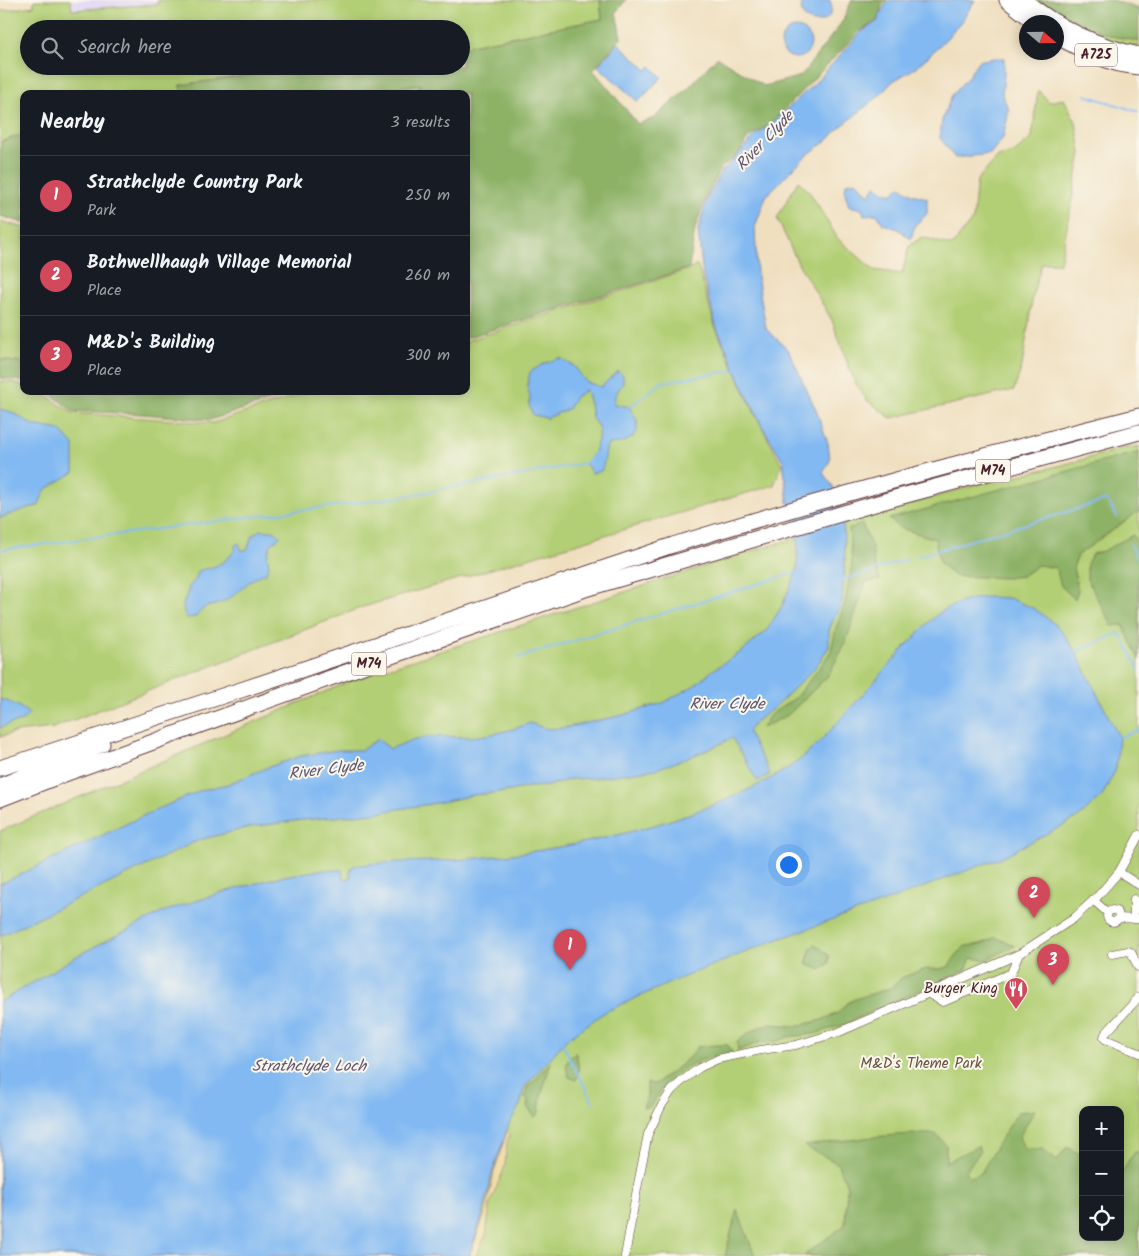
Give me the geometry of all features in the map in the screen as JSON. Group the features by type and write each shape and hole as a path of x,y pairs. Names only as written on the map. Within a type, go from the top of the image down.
{"highway":[{"path":"1008,0 1027,15"},
{"name":"A725","path":"1024,0 1045,15 1082,36 1114,49 1139,56"},
{"name":"A725","path":"1064,40 1083,50 1139,69"},
{"path":"1083,429 1124,412 1139,408"},
{"name":"M74","path":"0,786 203,702 672,545 888,482 1083,429 1139,416"},
{"name":"M74","path":"0,799 59,776 588,588 895,498 1139,432"},
{"path":"1091,446 1139,438"},
{"path":"0,768 203,702"}],"street":[{"path":"626,1256 634,1225 643,1169 654,1121 672,1090 682,1081 699,1068 718,1059 796,1045 839,1032 1019,954 1074,919 1119,872 1139,835"},
{"path":"1119,872 1139,885"},
{"path":"1093,900 1108,913 1107,919 1110,922 1114,922 1118,918 1136,919 1134,899"},
{"path":"1112,954 1131,952 1139,967"},
{"path":"928,994 944,1002 1011,973 1019,954"},
{"path":"1139,997 1104,1037 1139,1053"}],"shaded area":[{"path":"70,0 158,0 158,4 72,10"}],"green space":[{"path":"34,0 70,0 72,10 158,4 158,0 600,0 602,19 470,45 470,20 20,20 20,75 253,75 180,85 181,90 20,90 20,135 0,142 0,11 34,6"},
{"path":"600,0 626,0 616,12 621,38 593,70 638,124 654,118 687,89 717,57 764,86 801,76 842,22 852,0 888,0 882,5 877,21 860,31 769,125 748,138 738,154 720,169 704,202 695,229 689,268 470,337 470,90 421,90 420,84 382,90 181,90 180,85 253,75 470,75 470,45 602,19"},
{"path":"1032,0 1038,0 1063,15 1057,15"},
{"path":"1038,0 1113,0 1139,9 1139,41 1111,36 1063,15"},
{"path":"1064,15 1111,36 1139,41 1139,47 1116,44 1078,28 1064,19"},
{"path":"419,84 420,90 388,90"},
{"path":"1038,90 1049,102 1064,99 1076,122 1081,153 1060,263 1042,263 1034,289 1022,366 1014,390 891,418 867,400 854,381 832,320 798,263 777,218 798,181 809,191 838,239 874,270 902,274 909,246 922,237 952,246 973,219 977,180 998,157 1014,153 1032,138"},
{"path":"20,135 20,222 0,216 0,142"},
{"path":"0,221 20,227 20,362 0,360"},
{"path":"696,265 698,266 715,326 753,410 782,465 774,485 363,607 53,728 16,732 0,737 0,381 20,385 20,395 45,395 73,413 213,423 300,395 470,395 470,340 693,268"},
{"path":"0,360 20,362 20,381 0,378"},
{"path":"52,395 288,395 210,420 142,414 73,411"},
{"name":"M&D's Theme Park","path":"1139,446 1139,1256 0,1256 0,831 357,678 755,550 975,485"},
{"path":"1139,452 1139,511 1078,555 1073,568 1078,590 1075,599 1061,586 1056,568 1038,565 1022,576 1007,578 954,576 940,563 935,539 900,528 889,519"},
{"path":"862,524 872,547 874,563 880,580 866,582 849,633 827,677 788,715 762,728 770,715 795,698 831,651 836,628 845,602 852,564 849,529"},
{"path":"1133,535 1139,547 1139,659 1123,625 1112,626 1087,579 1087,564 1092,554 1103,551"},
{"path":"995,937 1015,946 989,960 971,958 966,970 840,1026 814,1034 788,1037 775,1042 761,1042 738,1051 737,1042 760,1027 771,1024 794,1026 819,1021 838,1013 846,1004 855,999 893,987 901,978 927,969 948,967 965,946 981,944"},
{"path":"815,944 829,955 829,963 821,970 806,963 811,948"},
{"path":"728,1045 732,1053 707,1058 678,1072 650,1107 643,1108 647,1096 647,1083 655,1084 684,1062 697,1047"},
{"path":"575,1052 578,1066 576,1080 569,1077 566,1066"},
{"path":"551,1061 539,1112 535,1117 527,1107 528,1100 525,1097 527,1087"},
{"path":"1035,1110 1019,1137 1024,1149 1042,1149 1057,1161 1067,1147 1079,1154 1079,1241 1124,1241 1124,1169 1136,1151 1139,1156 1139,1256 805,1256 845,1225 847,1186 837,1163 804,1146 886,1136 936,1134 946,1145 946,1162 978,1146 980,1152 965,1172 971,1177 981,1173 1018,1112"},
{"path":"737,1209 755,1256 725,1256"}],"sand":[{"path":"507,1131 510,1134 507,1141 505,1166 490,1204 486,1235 476,1256 469,1256 486,1211 494,1172"}],"water":[{"path":"803,0 830,0 832,10 823,21 810,21 804,17 801,10"},
{"name":"River Clyde","path":"890,0 975,0 963,19 930,55 912,70 893,81 879,96 806,156 766,196 755,227 757,275 766,329 788,349 816,410 828,443 830,460 823,473 834,488 843,519 845,561 842,601 829,630 829,647 814,669 775,707 755,722 748,732 770,774 757,781 732,738 685,759 656,769 595,778 571,779 548,786 473,795 375,813 251,827 199,840 0,936 0,884 202,790 228,784 301,756 338,750 361,750 378,739 390,749 412,740 426,737 482,736 507,731 530,723 547,729 564,728 623,715 663,703 695,685 713,670 744,650 767,630 782,606 797,571 798,533 788,502 783,461 762,426 716,326 703,276 698,231 706,201 721,172 753,137 770,125 817,81 861,32 877,22 884,6"},
{"path":"796,28 807,32 811,43 807,54 796,58 785,54 781,43 785,32"},
{"path":"618,43 647,70 651,66 662,77 638,102 598,66"},
{"path":"1004,58 1002,95 1009,110 1003,138 990,154 955,158 940,138 942,120 952,95 968,77 978,61"},
{"path":"856,181 869,195 876,185 892,194 900,186 912,194 927,198 927,214 915,225 911,239 898,229 883,224 877,214 864,215 862,209 849,206 845,193 846,183"},
{"path":"560,358 574,366 586,382 601,387 618,371 623,376 623,382 615,396 614,404 629,407 637,420 637,431 632,438 621,443 608,444 601,471 592,473 585,463 594,452 599,428 592,418 586,390 575,397 568,409 547,418 533,415 529,405 530,397 527,387 530,372 545,363"},
{"path":"0,409 12,412 33,425 60,430 74,445 74,472 45,490 38,506 0,518"},
{"path":"261,530 274,530 280,537 271,544 267,556 269,565 266,573 254,579 229,599 205,608 196,617 186,618 183,605 190,585 196,579 198,571 222,562 235,550 235,545 239,543 241,550 247,550 253,536"},
{"name":"Strathclyde Loch","path":"988,597 1009,598 1035,609 1061,630 1076,652 1119,737 1116,769 1102,796 1079,817 1000,858 887,901 776,940 674,981 605,1012 567,1039 524,1088 520,1105 509,1124 492,1174 484,1211 469,1256 0,1256 0,1002 84,952 165,911 224,892 279,877 321,870 342,870 343,879 351,878 350,871 353,866 366,864 455,860 554,848 619,835 713,805 772,777 791,766 806,754 826,735 929,621 938,614 962,602"},
{"path":"0,699 8,701 29,714 22,721 0,728"}],"waterway":[{"path":"1085,95 1139,112"},
{"path":"629,407 662,382 738,370"},
{"path":"0,550 400,497 585,463"},
{"path":"918,556 1107,500 1117,517"},
{"path":"1131,545 1139,560"},
{"path":"844,578 909,559"},
{"path":"518,658 797,572"},
{"path":"1076,652 1119,633 1139,670"},
{"path":"1119,737 1139,730"},
{"path":"563,1044 593,1102"}],"place":[{"name":"Bothwellhaugh Village Memorial","path":"1034,918"},
{"name":"Strathclyde Country Park","path":"570,970"},
{"name":"M&D's Building","path":"1053,985"},
{"name":"Burger King","path":"1016,1010"}]}
